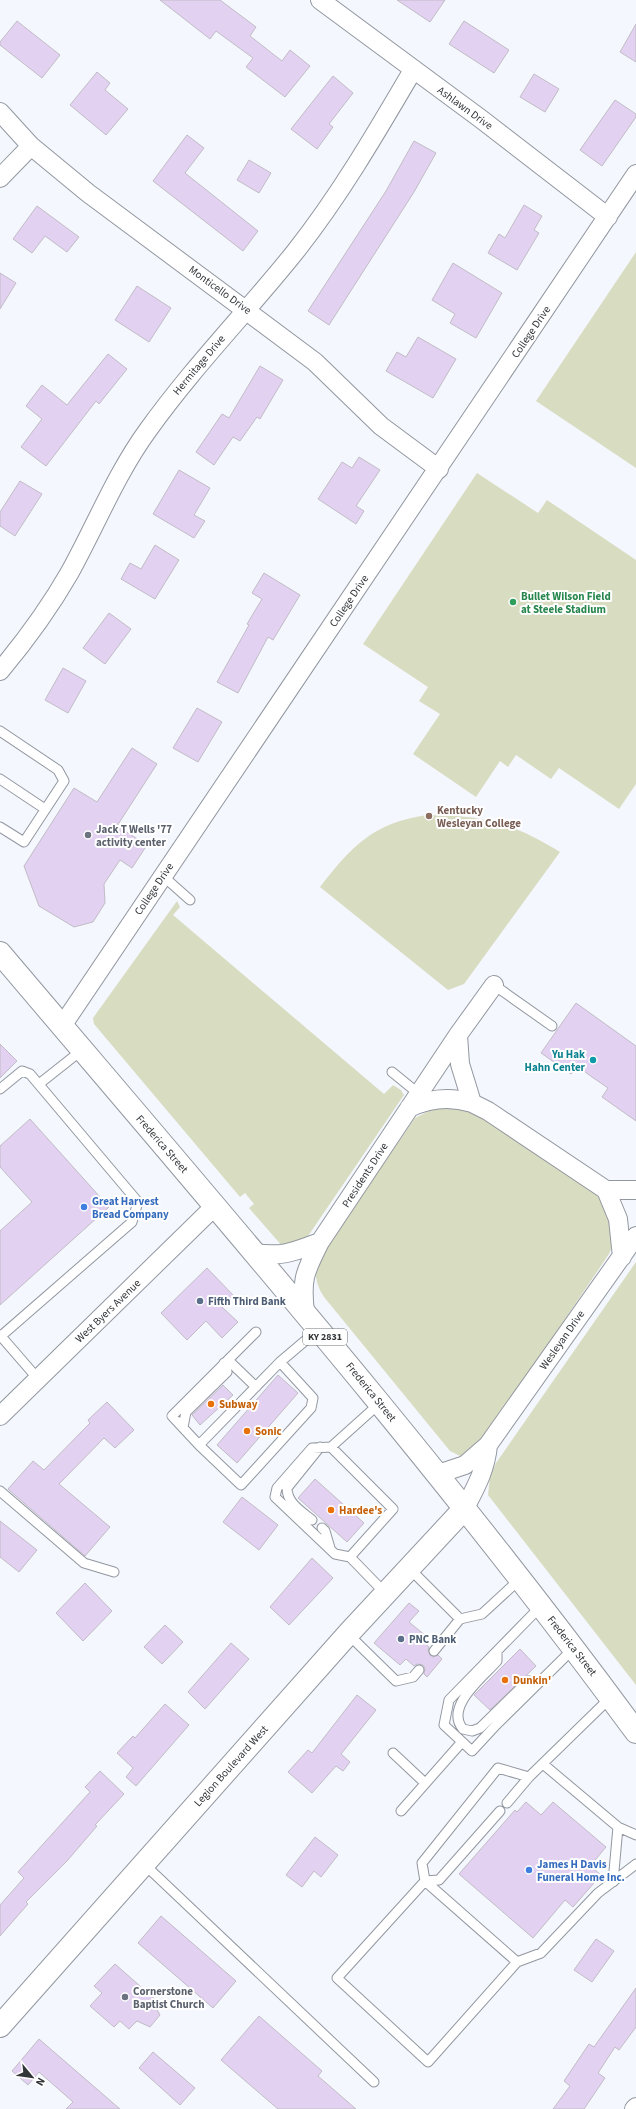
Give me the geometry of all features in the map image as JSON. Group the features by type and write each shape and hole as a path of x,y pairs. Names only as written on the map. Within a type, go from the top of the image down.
{"main road":[{"name":"Frederica Street","path":"0,954 305,1312 380,1403 465,1508 574,1648 636,1732"},
{"name":"Legion Boulevard West","path":"0,2026 348,1634 465,1508"}],"street":[{"name":"Ashlawn Drive","path":"320,0 481,119 608,217"},
{"name":"Hermitage Drive","path":"0,671 36,625 70,572 129,459 146,432 181,385 295,252 326,211 356,167 413,70"},
{"name":"Monticello Drive","path":"0,112 31,146 88,193 246,309 315,362 381,426 439,469"},
{"path":"0,178 31,146"},
{"name":"College Drive","path":"62,1026 439,469 636,174"},
{"name":"Presidents Drive","path":"305,1312 303,1297 305,1271 320,1242 458,1035 494,984"},
{"path":"458,1035 460,1064 472,1103"},
{"path":"414,1101 422,1102 440,1098 459,1098 472,1103 488,1111 606,1190 618,1218 622,1257"},
{"path":"606,1190 636,1190"},
{"name":"West Byers Avenue","path":"0,1416 215,1206"},
{"name":"Wesleyan Drive","path":"438,1474 465,1465 488,1445 636,1236"},
{"path":"254,1252 274,1255 286,1254 320,1242"},
{"name":"Wesleyan Drive","path":"465,1508 481,1476 486,1461 488,1445"}],"lane":[{"path":"0,731 58,770 64,781 24,842 0,827"},
{"path":"0,779 45,809"},
{"path":"163,876 190,900"},
{"path":"494,984 552,1026"},
{"path":"39,1084 82,1050"},
{"path":"0,1089 22,1071 30,1074 138,1202 132,1222 0,1336 38,1379"},
{"path":"392,1072 414,1101"},
{"path":"199,1446 280,1362 319,1329"},
{"path":"256,1332 172,1416 199,1446 240,1485 311,1408 313,1398 280,1362"},
{"path":"226,1362 256,1387"},
{"path":"183,1427 186,1412 227,1372 226,1362"},
{"path":"380,1403 331,1447 312,1448 277,1488 275,1497 330,1550 335,1554 350,1557 386,1594"},
{"path":"312,1520 293,1504 287,1496 287,1488 320,1447"},
{"path":"331,1447 393,1509 350,1557"},
{"path":"0,1491 84,1563 114,1572"},
{"path":"322,1528 325,1531 330,1550"},
{"path":"409,1568 460,1619"},
{"path":"434,1651 460,1619 482,1614 520,1579"},
{"path":"540,1606 449,1700 444,1725 461,1743 472,1751 538,1682 574,1648"},
{"path":"348,1634 396,1682 413,1677 419,1670"},
{"path":"496,1651 497,1661 462,1700 456,1714 457,1721 463,1729 472,1731 480,1728 528,1681 538,1682"},
{"path":"507,1803 529,1777 611,1697"},
{"path":"401,1811 461,1743"},
{"path":"393,1753 425,1783"},
{"path":"543,1764 618,1827 636,1835"},
{"path":"517,1962 425,1881 422,1863 498,1768 529,1777"},
{"path":"500,1811 439,1880 425,1881 337,1978 428,2062 517,1962 541,1953 598,1893 636,1864"},
{"path":"612,1882 618,1827"},
{"path":"144,1864 374,2082"}],"green space":[{"path":"636,252 636,468 536,401"},
{"name":"Bullet Wilson Field at Steele Stadium","path":"477,473 538,513 547,500 636,560 636,784 619,809 559,768 551,779 516,755 508,767 500,761 476,797 413,754 440,714 419,701 428,687 363,644"},
{"path":"427,815 464,817 496,823 527,834 560,852 464,984 448,990 320,887 354,848 378,830 408,819"},
{"path":"177,901 180,907 173,915 384,1094 393,1085 401,1090 404,1095 306,1239 283,1247 249,1208 254,1204 245,1193 240,1197 94,1024 93,1018"},
{"path":"463,1105 598,1194 610,1219 613,1244 609,1254 482,1442 468,1455 460,1456 450,1451 324,1297 319,1288 316,1276 316,1262 415,1118 437,1107"},
{"path":"636,1262 636,1685 488,1495 490,1476 496,1463"}],"building":[{"path":"160,0 220,0 256,27 250,36 282,61 290,50 310,66 285,97 246,67 253,58 216,31 210,39"},
{"path":"397,0 445,0 430,22"},
{"path":"17,21 60,55 42,78 0,45 0,42"},
{"path":"464,21 509,50 494,73 449,44"},
{"path":"636,24 636,62 620,52"},
{"path":"97,72 110,83 105,90 128,109 106,135 70,105"},
{"path":"534,74 559,89 545,112 520,97"},
{"path":"333,76 353,93 329,124 333,127 317,149 291,129"},
{"path":"615,100 636,114 636,117 602,166 580,150"},
{"path":"187,135 204,148 185,173 258,231 243,251 153,181"},
{"path":"414,141 436,153 414,192 329,325 308,311 386,191"},
{"path":"249,160 271,173 259,193 237,180"},
{"path":"524,205 542,216 534,230 539,233 517,270 488,253 499,234 505,238"},
{"path":"37,206 79,237 67,252 45,236 32,253 13,239"},
{"path":"453,263 502,293 476,338 450,323 455,314 432,300"},
{"path":"0,273 16,283 0,309"},
{"path":"137,286 171,308 149,342 115,320"},
{"path":"418,337 456,359 433,398 386,371 397,352 406,357"},
{"path":"108,354 127,369 99,404 96,401 46,466 21,447 42,419 26,406 42,385 67,405"},
{"path":"260,366 283,380 260,419 257,417 240,441 233,437 214,465 196,452 222,414 229,418"},
{"path":"359,457 380,470 356,506 364,511 356,524 318,499 342,462 352,468"},
{"path":"179,470 210,488 194,515 205,521 194,538 153,514"},
{"path":"20,481 42,494 15,536 0,526 0,512"},
{"path":"155,545 179,560 155,599 121,579 130,563 141,569"},
{"path":"264,573 300,595 273,640 268,637 238,693 217,682 249,625 247,624 262,599 252,593"},
{"path":"109,613 131,629 105,664 83,648"},
{"path":"63,668 86,681 68,713 45,700"},
{"path":"197,708 222,722 198,762 173,748"},
{"name":"Jack T Wells '77 activity center","path":"132,748 157,764 117,826 147,845 132,868 120,860 104,884 105,903 93,922 74,927 39,906 24,866 74,788 97,802"},
{"name":"Yu Hak Hahn Center","path":"576,1003 636,1046 636,1121 602,1097 608,1088 577,1066 571,1074 541,1053"},
{"path":"0,1044 17,1061 0,1078"},
{"path":"30,1119 109,1207 0,1305 0,1231 32,1202 0,1167 0,1146"},
{"name":"Fifth Third Bank","path":"207,1268 234,1296 222,1307 238,1322 222,1338 206,1321 187,1340 161,1313"},
{"name":"Sonic","path":"278,1375 298,1393 237,1463 217,1445"},
{"name":"Subway","path":"223,1385 233,1395 200,1425 192,1415"},
{"path":"107,1402 134,1430 115,1448 104,1438 59,1484 110,1527 85,1556 8,1489 33,1461 44,1470 90,1423 88,1420"},
{"name":"Hardee's","path":"315,1479 364,1523 347,1542 298,1498"},
{"path":"242,1497 278,1525 259,1550 223,1522"},
{"path":"0,1521 37,1550 19,1572 0,1557"},
{"path":"312,1558 333,1578 289,1625 270,1607"},
{"path":"85,1583 112,1611 83,1641 56,1613"},
{"name":"PNC Bank","path":"409,1603 419,1611 409,1622 426,1636 422,1641 429,1647 428,1650 430,1655 433,1657 438,1655 442,1659 427,1677 424,1674 425,1668 423,1665 417,1664 414,1666 406,1659 400,1665 374,1643"},
{"path":"165,1625 183,1642 162,1664 144,1647"},
{"path":"231,1643 249,1659 205,1709 188,1692"},
{"name":"Dunkin'","path":"520,1649 536,1666 490,1710 474,1695"},
{"path":"357,1695 376,1710 341,1754 350,1762 343,1771 336,1766 312,1793 288,1772 308,1750 312,1753"},
{"path":"165,1704 189,1725 136,1786 126,1777 133,1768 117,1753 133,1736 135,1738"},
{"path":"100,1771 124,1794 95,1825 97,1826 67,1861 26,1902 28,1904 0,1936 0,1905 24,1878 18,1872 90,1792 85,1787"},
{"name":"James H Davis Funeral Home Inc.","path":"526,1802 541,1815 553,1802 606,1847 590,1866 601,1875 573,1907 565,1900 533,1938 459,1874 515,1810 517,1812"},
{"path":"315,1837 338,1855 321,1877 314,1871 302,1887 286,1875"},
{"path":"161,1916 236,1981 213,2008 138,1943"},
{"path":"596,1939 614,1951 592,1982 574,1970"},
{"name":"Cornerstone Baptist Church","path":"115,1964 157,2001 154,2004 160,2015 150,2027 137,2021 129,2029 120,2021 114,2027 90,2006 102,1993 94,1986"},
{"path":"636,1988 636,2027 619,2050 615,2047 598,2073 605,2078 584,2109 553,2109 570,2086 564,2081 589,2044 594,2047"},
{"path":"259,2016 322,2071 318,2076 356,2109 278,2109 221,2060"},
{"path":"39,2039 120,2109 66,2109 73,2102 39,2072 28,2085 12,2071"},
{"path":"153,2052 195,2088 180,2105 139,2068"}],"place":[{"name":"Bullet Wilson Field at Steele Stadium","path":"513,602"},
{"name":"Kentucky Wesleyan College","path":"429,816"},
{"name":"Jack T Wells '77 activity center","path":"88,835"},
{"name":"Yu Hak Hahn Center","path":"593,1060"},
{"name":"Great Harvest Bread Company","path":"84,1207"},
{"name":"Fifth Third Bank","path":"200,1301"},
{"name":"Subway","path":"211,1404"},
{"name":"Sonic","path":"247,1431"},
{"name":"Hardee's","path":"331,1510"},
{"name":"PNC Bank","path":"401,1639"},
{"name":"Dunkin'","path":"505,1680"},
{"name":"James H Davis Funeral Home Inc.","path":"529,1870"},
{"name":"Cornerstone Baptist Church","path":"125,1997"}]}
